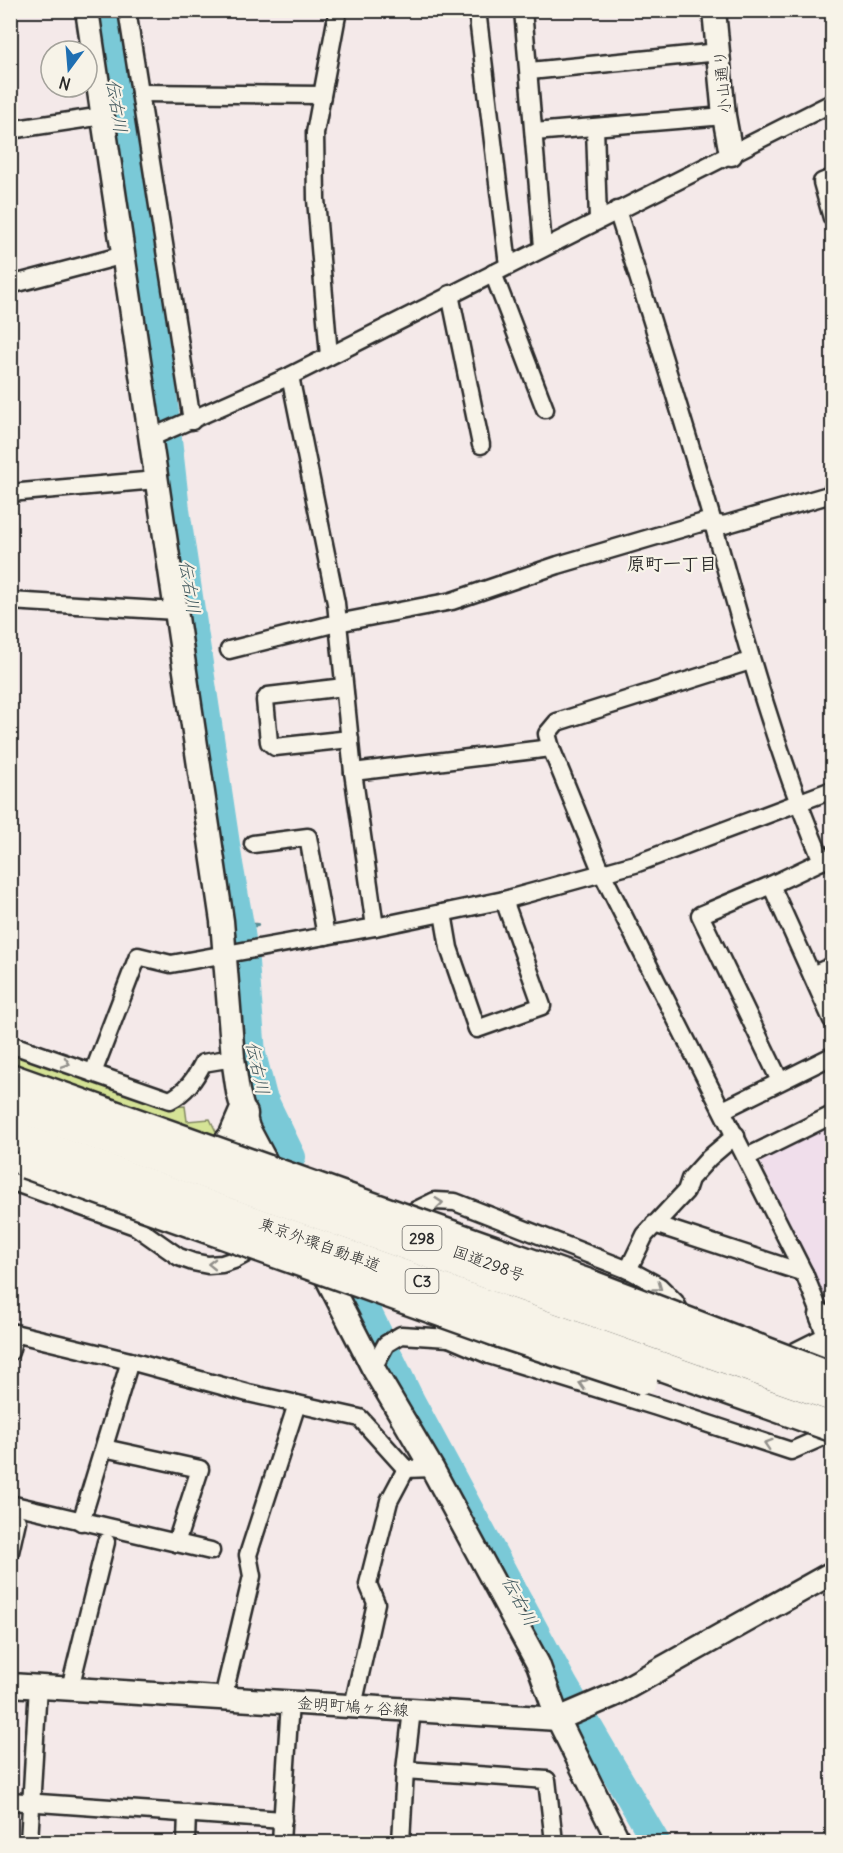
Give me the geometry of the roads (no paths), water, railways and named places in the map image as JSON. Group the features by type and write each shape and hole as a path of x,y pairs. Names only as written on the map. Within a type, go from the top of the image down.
{"highway":[{"path":"10,1078 589,1284 832,1377"},
{"name":"国道298号","path":"10,1092 832,1386"},
{"name":"東京外環自動車道","path":"10,1105 832,1397"},
{"path":"211,1163 233,1137 243,1114"},
{"name":"東京外環自動車道","path":"10,1134 830,1434"},
{"path":"14,1163 500,1333 708,1401 830,1434"},
{"path":"14,1163 259,1236 830,1434"},
{"path":"784,1368 829,1330"}],"street":[{"path":"87,10 154,437 156,480 176,611 231,952 233,1058 243,1114 248,1128 373,1368 432,1468 538,1664 558,1719 619,1842"},
{"path":"126,10 188,422"},
{"path":"329,356 316,199 315,133 338,10"},
{"path":"477,10 501,269 545,409"},
{"path":"523,10 530,71 543,247"},
{"name":"小山通り","path":"714,10 724,116 731,154"},
{"path":"530,71 719,52"},
{"path":"140,93 322,96"},
{"path":"154,437 290,376 832,103"},
{"path":"10,130 103,116"},
{"path":"534,132 724,116"},
{"path":"595,127 598,220"},
{"path":"832,178 822,182 832,218"},
{"path":"617,210 713,523 750,661 798,804 827,859 700,915 780,1082"},
{"path":"10,285 124,255"},
{"path":"450,294 481,445"},
{"path":"290,376 336,603 353,772 375,927"},
{"path":"10,493 156,480"},
{"path":"228,650 337,623 452,601 558,565 704,522 724,525 832,494"},
{"path":"10,601 176,611"},
{"path":"750,661 557,722 547,734 602,873 747,1157 804,1273 829,1330"},
{"path":"344,687 268,696 265,700 269,742 275,747 350,740"},
{"path":"353,772 551,748"},
{"path":"93,1073 138,956 171,964 443,914 504,900 635,864 832,790"},
{"path":"253,844 308,837 326,936"},
{"path":"771,885 832,1020"},
{"path":"443,914 449,948 477,1029 542,1006 504,900"},
{"path":"812,975 832,966"},
{"path":"10,1044 170,1100 182,1094 203,1063 233,1058"},
{"path":"723,1110 832,1056"},
{"path":"747,1157 832,1115"},
{"path":"628,1270 645,1235 686,1191 690,1179 709,1158 736,1135"},
{"path":"14,1163 135,1226 179,1257 193,1262 208,1265 234,1260 247,1253 259,1236"},
{"path":"386,1225 435,1201 455,1202 628,1270 659,1286 675,1302 693,1336"},
{"path":"654,1224 804,1273"},
{"path":"434,1298 449,1338"},
{"path":"10,1352 13,1332 248,1393 360,1418 406,1469"},
{"path":"373,1368 386,1344 400,1335 449,1338 489,1355 791,1451 830,1434"},
{"path":"81,1522 130,1361"},
{"path":"223,1698 252,1576 248,1555 297,1404"},
{"path":"104,1448 200,1469 176,1543"},
{"path":"406,1469 432,1468"},
{"path":"353,1706 376,1604 368,1584 389,1501 406,1469"},
{"path":"10,1504 211,1551"},
{"path":"10,1552 18,1521"},
{"path":"70,1688 106,1542"},
{"path":"558,1719 602,1701 832,1573"},
{"name":"金明町鳩ヶ谷線","path":"10,1685 558,1719"},
{"path":"29,1842 38,1686"},
{"path":"281,1842 290,1702"},
{"path":"400,1842 412,1710"},
{"path":"405,1770 547,1780 554,1842"},
{"path":"10,1800 283,1820"},
{"path":"186,1842 187,1813"}],"waterway":[{"name":"伝右川","path":"103,10 162,386 176,510 240,925 252,1054 263,1097 292,1157"},
{"path":"240,925 257,925"},
{"name":"伝右川","path":"351,1278 380,1337"},
{"name":"伝右川","path":"389,1356 563,1683 656,1842"}],"district":[{"name":"原町一丁目","path":"672,563"}]}
